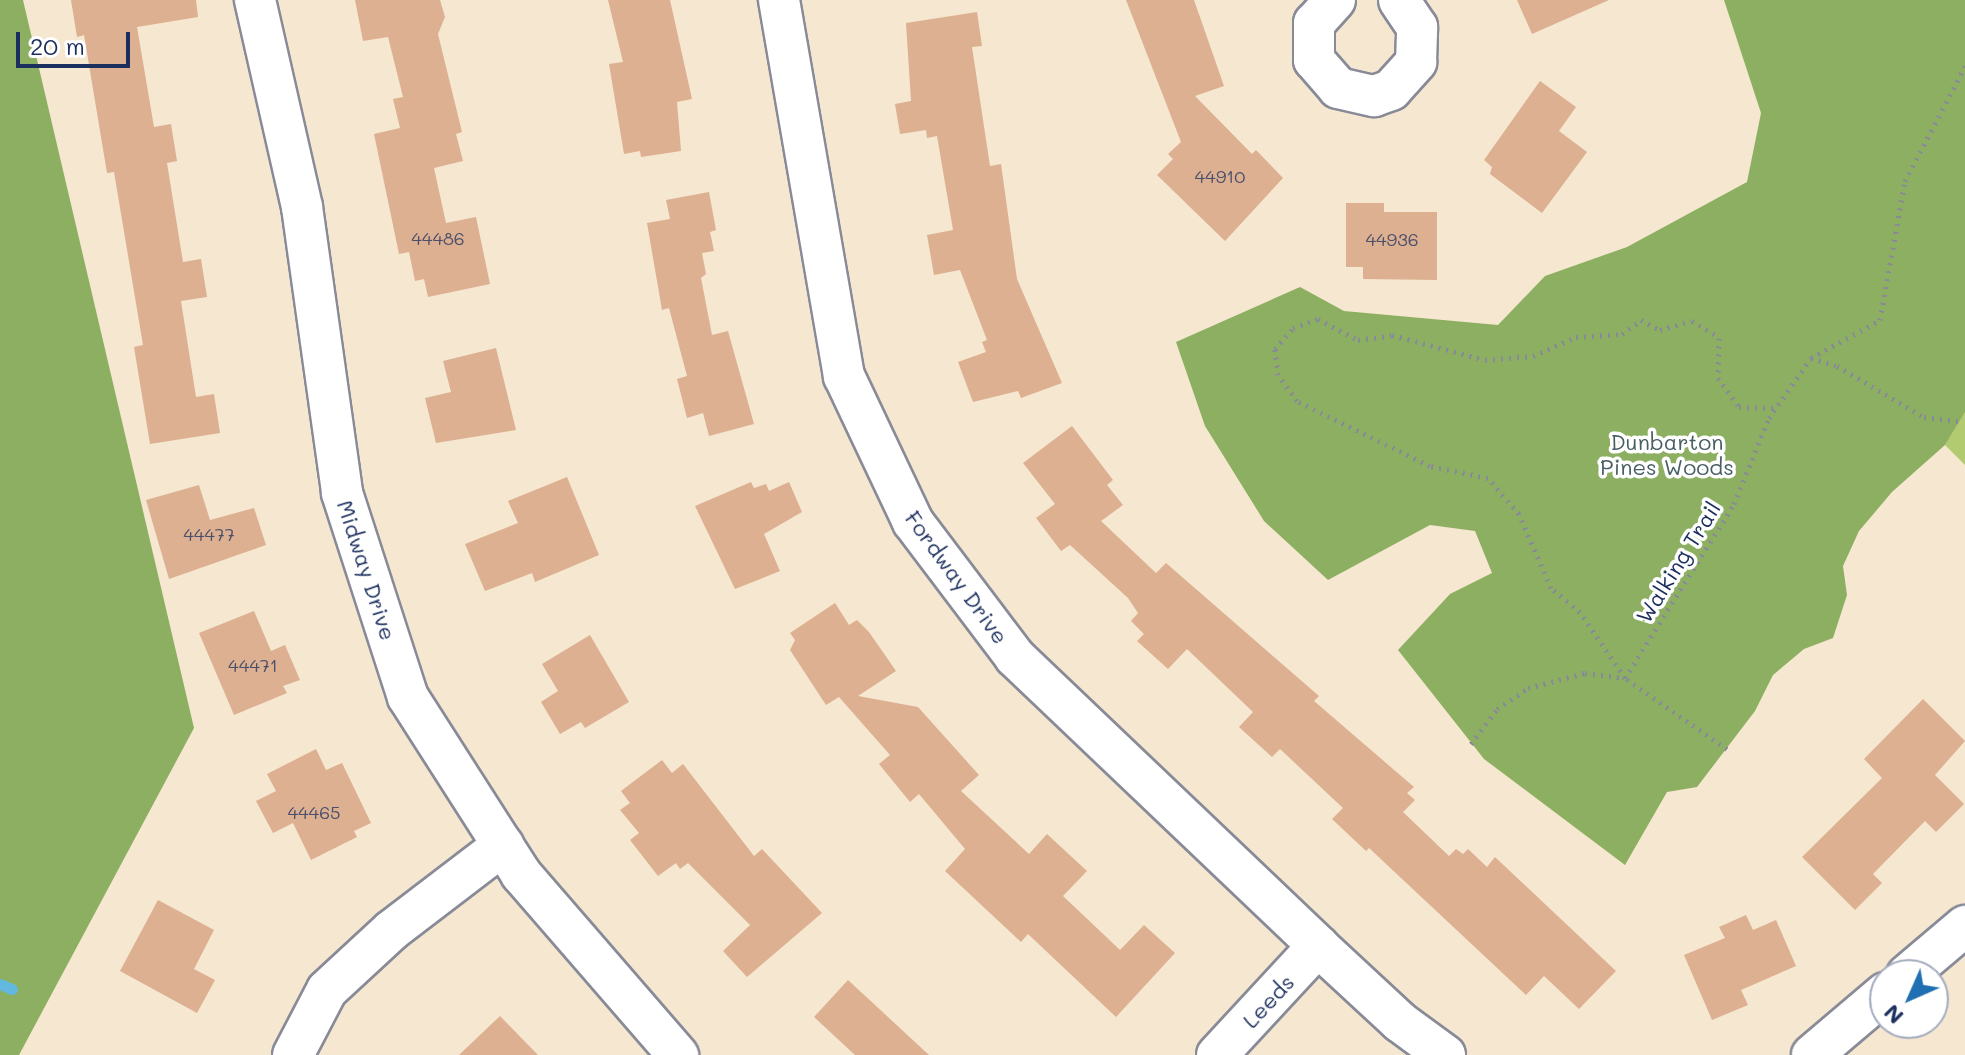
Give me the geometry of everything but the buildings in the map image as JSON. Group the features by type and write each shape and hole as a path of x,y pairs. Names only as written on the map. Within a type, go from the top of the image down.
{"street":[{"name":"Midway Drive","path":"255,0 302,207 342,493 408,697 503,845 607,978 678,1055"},
{"name":"Fordway Drive","path":"779,0 844,376 913,522 1015,657 1400,1022 1445,1055"},
{"path":"1335,0 1314,23 1314,60 1338,88 1374,96 1391,90 1416,62 1417,27 1399,0"},
{"path":"293,1055 327,990 392,930 503,845"},
{"path":"1926,959 1965,926"},
{"name":"Leeds","path":"1217,1055 1318,946"},
{"path":"1812,1055 1869,1007"}],"path":[{"name":"Walking Trail","path":"1625,678 1734,504 1776,408 1811,358 1880,320 1905,181 1965,66"},
{"path":"1727,749 1625,678 1580,612 1551,588 1519,514 1488,478 1430,466 1297,401 1278,375 1275,349 1293,328 1318,319 1358,340 1392,335 1485,360 1533,356 1576,337 1622,334 1641,320 1660,330 1692,321 1719,338 1718,378 1739,407 1776,408"},
{"path":"1811,358 1837,366 1924,417 1959,421"},
{"path":"1471,744 1497,709 1528,688 1585,673 1625,678"}],"green space":[{"path":"0,0 23,0 194,728 19,1055 0,1055"},
{"name":"Dunbarton Pines Woods","path":"1724,0 1965,0 1965,412 1945,445 1892,492 1859,531 1843,566 1847,595 1833,638 1804,649 1773,675 1755,711 1697,787 1667,792 1625,865 1484,759 1398,650 1450,594 1492,573 1475,531 1430,525 1328,580 1264,521 1205,426 1176,342 1300,287 1344,311 1498,325 1545,276 1627,247 1747,182 1761,113"},
{"path":"1965,411 1965,465 1945,445"}],"waterway":[{"path":"0,984 12,989"}]}
